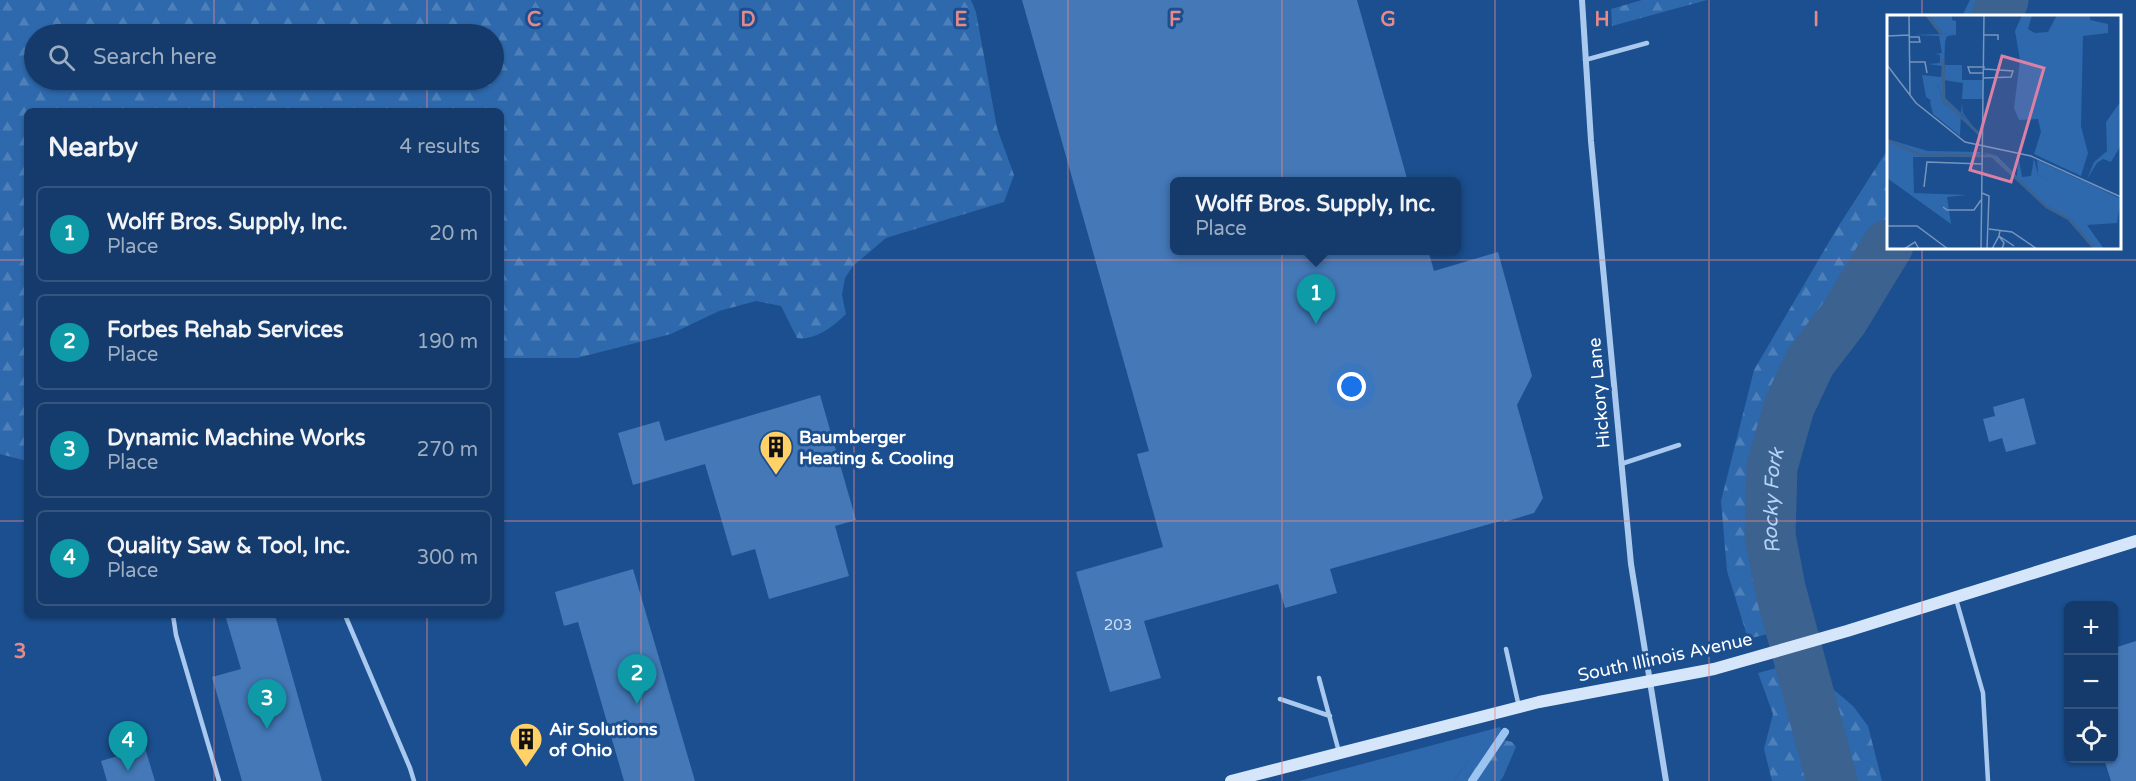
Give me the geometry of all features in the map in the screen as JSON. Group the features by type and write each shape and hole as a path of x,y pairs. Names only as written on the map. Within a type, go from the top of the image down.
{"main road":[{"name":"South Illinois Avenue","path":"1231,781 1519,707 1728,665 1847,632 2136,541"}],"street":[{"name":"Hickory Lane","path":"1582,0 1585,60 1621,464 1637,615 1651,681 1666,781"}],"lane":[{"path":"1585,60 1647,43"},
{"path":"1621,464 1679,445"},
{"path":"1955,597 1983,693 1988,781"},
{"path":"173,618 176,635 219,781"},
{"path":"346,618 414,781"},
{"path":"1506,649 1519,707"},
{"path":"1319,678 1340,752"},
{"path":"1280,699 1330,716"}],"green space":[{"path":"0,0 971,0 976,12 997,128 1014,175 1004,202 886,238 853,266 845,278 842,295 846,314 824,332 804,338 797,338 781,306 756,301 719,311 671,334 577,358 504,358 504,108 24,108 24,460 0,454"},
{"path":"1642,0 1707,0 1612,26 1611,9"},
{"path":"1970,0 2003,0 1997,15 1962,15"},
{"path":"1887,151 1887,247 1843,319 1810,362 1789,407 1772,467 1770,535 1780,588 1791,628 1748,639 1727,571 1721,501 1754,370 1836,230"},
{"path":"1820,656 1827,684 1853,706 1868,726 1882,781 1772,781 1764,749 1773,714 1758,673"},
{"path":"1500,727 1504,738 1497,739 1482,748 1454,781 1299,781"},
{"path":"1496,738 1512,742 1516,747 1500,781 1454,781 1477,751"}],"building":[{"path":"1022,0 1357,0 1407,177 1170,177 1170,255 1429,255 1434,271 1498,252 1532,376 1517,405 1543,498 1534,513 1330,569 1337,593 1285,608 1278,584 1144,621 1161,678 1110,692 1076,572 1163,547 1137,454 1149,451"},
{"name":"Baumberger Heating & Cooling","path":"820,395 856,520 835,526 849,576 769,599 755,549 732,556 705,464 633,485 618,433 659,421 665,441"},
{"path":"2024,398 2036,444 2006,452 2002,438 1989,442 1983,419 1995,416 1993,407"},
{"path":"633,569 695,781 624,781 578,622 564,626 555,592"},
{"path":"226,618 276,618 322,781 242,781 212,677 241,669"},
{"path":"2136,641 2136,781 2111,781 2105,763 2118,763 2118,647"},
{"path":"145,748 155,781 107,781 101,761"}],"waterway":[{"name":"Rocky Fork","path":"1997,15 2003,0"},
{"name":"Rocky Fork","path":"1832,781 1780,588 1770,535 1772,467 1789,407 1810,362 1843,319 1887,247"},
{"path":"1472,781 1505,732"}],"place":[{"name":"Wolff Bros. Supply, Inc.","path":"1316,324"},
{"name":"Baumberger Heating & Cooling","path":"776,476"},
{"name":"Forbes Rehab Services","path":"637,704"},
{"name":"Dynamic Machine Works","path":"267,729"},
{"name":"Air Solutions of Ohio","path":"526,768"},
{"name":"Quality Saw & Tool, Inc.","path":"128,771"}]}
